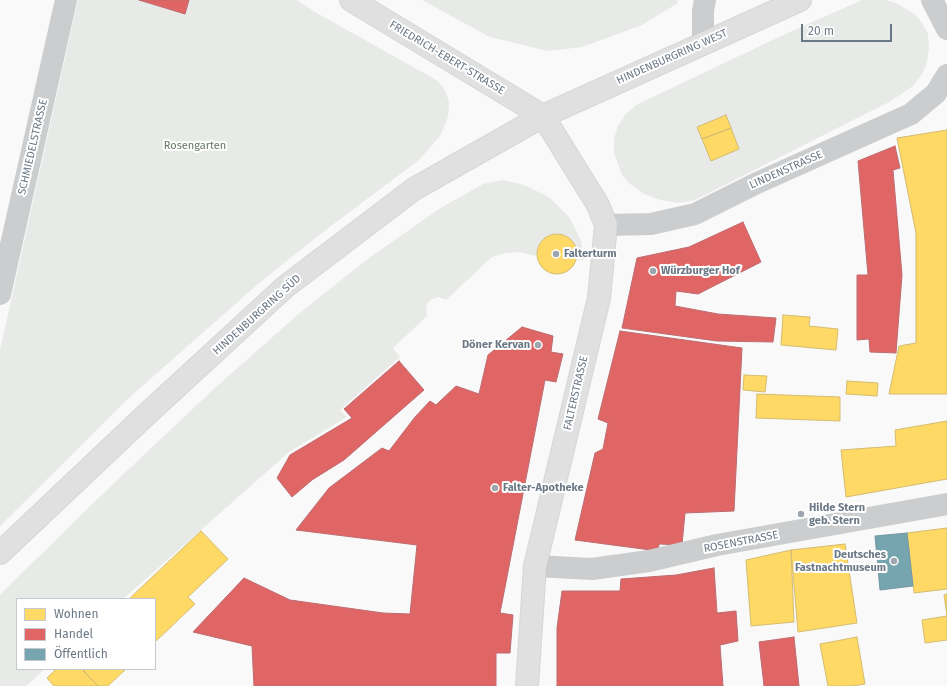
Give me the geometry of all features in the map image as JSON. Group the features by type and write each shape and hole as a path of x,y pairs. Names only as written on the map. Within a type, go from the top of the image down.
{"main road":[{"name":"FRIEDRICH-EBERT-STRASSE","path":"351,0 543,116"},
{"name":"HINDENBURGRING WEST","path":"543,116 800,0"},
{"name":"FALTERSTRASSE","path":"528,686 535,566 599,298 606,225 598,205 543,116"},
{"name":"HINDENBURGRING SÜD","path":"0,553 147,414 285,287 414,189 543,116"}],"street":[{"name":"SCHMIEDELSTRASSE","path":"0,294 66,0"},
{"path":"703,43 703,11 705,0"},
{"path":"932,0 947,29"},
{"name":"LINDENSTRASSE","path":"606,225 651,224 695,214 757,183 911,114 936,93 947,77"},
{"name":"ROSENSTRASSE","path":"535,566 592,569 649,561 718,545 947,504"}],"green space":[{"name":"Rosengarten","path":"78,0 297,0 315,12 438,81 446,92 449,103 448,117 440,136 419,160 319,235 258,284 130,397 0,526 0,350"},
{"path":"422,0 677,0 678,3 642,25 582,47 548,51 490,37"},
{"path":"862,0 885,0 896,3 916,15 922,23 928,34 929,47 927,63 922,74 913,86 891,101 695,200 679,203 660,200 644,194 630,184 622,175 614,153 614,139 618,126 626,114 636,105 781,36"},
{"path":"504,180 524,185 549,197 569,217 581,240 584,260 576,260 575,247 570,239 561,235 552,235 542,240 538,246 536,256 519,252 506,253 492,257 446,300 438,297 432,299 427,304 427,316 393,348 400,357 340,410 347,417 289,452 124,598 16,598 16,670 44,670 26,686 0,686 0,595 115,482 216,387 302,311 369,258 439,209 483,184"}],"building: Wohnen":[{"path":"726,115 731,128 702,139 697,127"},
{"path":"731,128 739,149 711,161 702,139"},
{"path":"947,130 947,394 889,394 899,346 916,343 916,233 897,138"},
{"name":"Falterturm","path":"553,234 561,234 568,237 574,243 577,254 574,265 568,271 561,274 553,274 546,271 540,265 537,258 537,250 540,243 546,237"},
{"path":"783,315 810,317 809,326 838,329 836,350 781,345"},
{"path":"744,375 767,376 765,392 743,390"},
{"path":"847,381 878,383 877,396 846,394"},
{"path":"757,394 840,397 840,421 756,418"},
{"path":"947,421 947,479 846,497 841,450 896,446 895,430"},
{"path":"947,528 947,589 914,593 907,533"},
{"path":"201,531 228,559 188,597 195,604 156,641 156,598 130,598"},
{"path":"845,544 857,623 798,632 791,550"},
{"path":"791,550 794,622 751,626 746,560"},
{"path":"947,594 947,616 944,595"},
{"path":"947,616 947,640 925,643 922,620"},
{"path":"857,637 865,684 852,686 828,686 820,644"},
{"path":"55,670 83,670 98,686 54,686 47,678"},
{"path":"125,670 108,686 98,686 83,671"}],"building: Handel":[{"path":"139,0 189,0 185,14"},
{"path":"895,146 900,168 893,170 902,275 896,353 870,352 869,339 857,340 857,275 868,275 858,161"},
{"path":"743,222 761,262 698,294 676,291 675,306 718,314 776,318 773,342 717,341 622,328 637,258 689,247"},
{"path":"522,327 553,336 551,352 563,354 556,382 545,380 500,613 513,615 510,653 496,653 496,686 254,686 252,646 193,632 244,578 290,600 383,613 410,614 417,545 296,530 329,488 382,448 389,451 415,417 430,401 436,405 456,386 479,394 488,355"},
{"path":"620,331 742,348 734,511 685,513 682,545 659,544 658,551 575,540 595,453 603,449 608,423 598,419"},
{"path":"399,361 424,390 344,460 312,480 292,497 277,478 290,455 352,418 344,409"},
{"path":"714,568 717,613 736,611 738,641 720,645 723,686 557,686 557,628 562,591 620,591 621,579 676,575"},
{"path":"794,637 799,686 764,686 759,642"}],"building: Öffentlich":[{"name":"Deutsches Fastnachtmuseum","path":"907,533 913,586 880,590 875,536"}],"place":[{"name":"Falterturm","path":"556,254"},
{"name":"Würzburger Hof","path":"653,271"},
{"name":"Döner Kervan","path":"538,345"},
{"name":"Falter-Apotheke","path":"495,488"},
{"name":"Hilde Stern geb. Stern","path":"801,514"},
{"name":"Deutsches Fastnachtmuseum","path":"894,561"}]}
